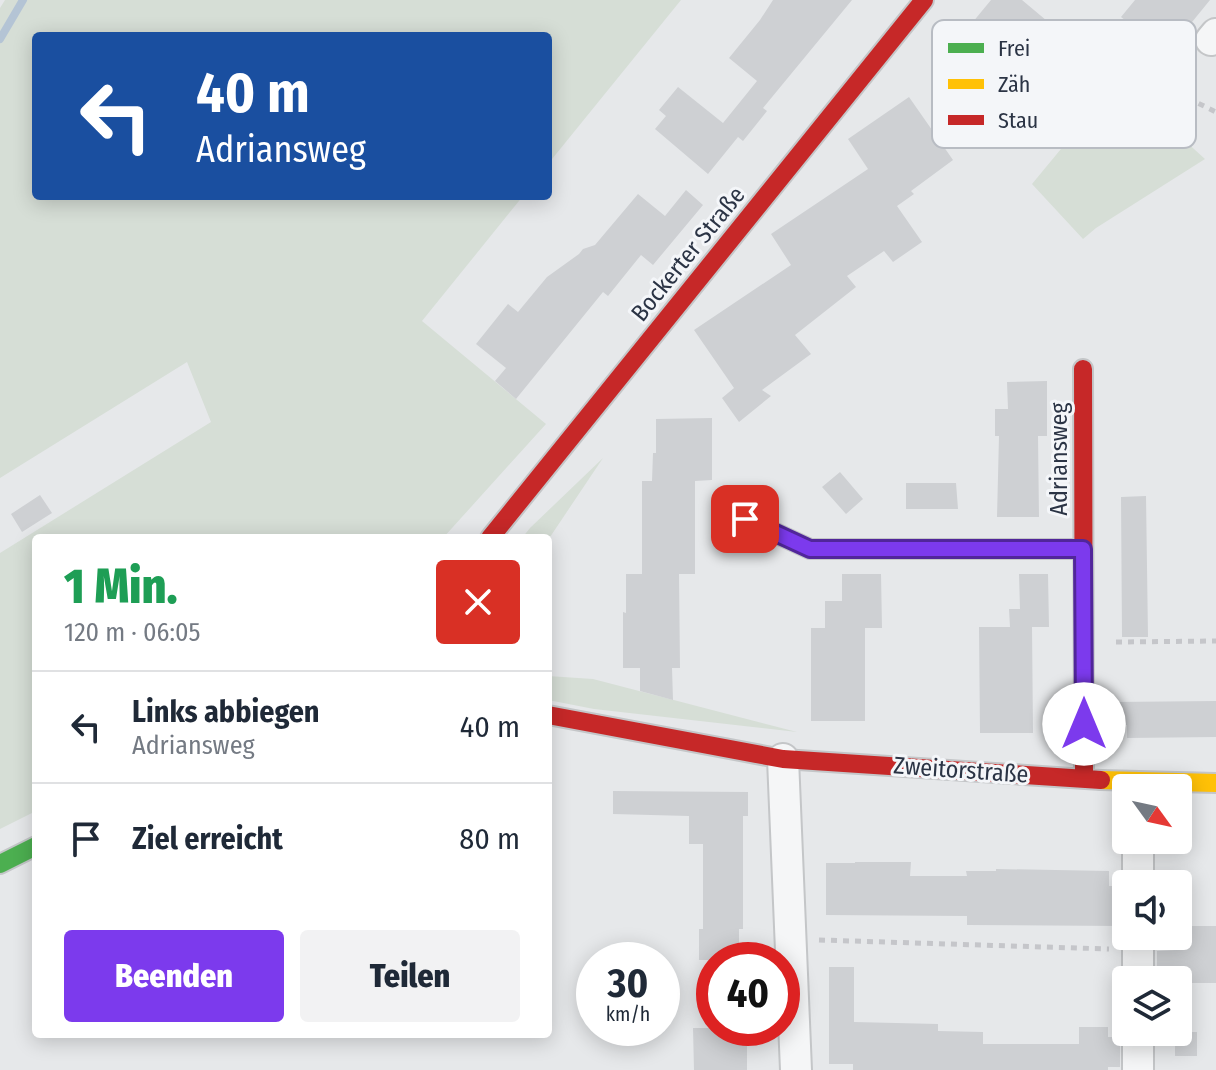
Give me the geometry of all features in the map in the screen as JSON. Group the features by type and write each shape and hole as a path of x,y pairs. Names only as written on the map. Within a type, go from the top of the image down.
{"street":[{"name":"Bockerter Straße","path":"493,534 924,0"},
{"name":"Adriansweg","path":"1083,369 1084,779"},
{"name":"Adriansweg","path":"745,519 810,549 1083,549"},
{"name":"Zweitorstraße","path":"552,716 783,759 1112,782"},
{"path":"783,759 796,1070"},
{"name":"Zweitorstraße","path":"1192,784 1216,783"},
{"path":"0,864 32,848"},
{"path":"1138,1046 1138,1070"}],"path":[{"path":"1196,57 1213,37"},
{"path":"1196,102 1216,112"},
{"path":"1083,642 1216,641"},
{"path":"790,939 1112,943"}],"shaded area":[{"path":"5,0 681,0 552,159 552,32 32,32 32,200 520,200 422,321 546,424 447,534 32,534 32,813 0,829 0,553 211,422 187,362 0,478 0,8"},
{"path":"1062,148 1193,148 1205,159 1083,239 1032,184"},
{"path":"603,458 552,534 525,534"},
{"path":"552,676 593,679 797,732 594,709 552,701"}],"building":[{"path":"773,0 852,0 763,108 767,111 743,141 738,137 708,174 655,129 666,116 659,110 678,87 723,123 757,81 729,58"},
{"path":"991,0 1022,0 1046,20 974,20"},
{"path":"1135,0 1210,0 1194,20 1125,20 1121,17"},
{"path":"909,97 932,130 932,148 945,148 953,160 911,191 914,194 897,206 922,242 893,262 884,251 847,276 856,287 795,335 811,354 762,390 771,396 739,422 722,398 734,388 694,330 791,265 771,234 868,169 848,139"},
{"path":"686,190 703,205 653,265 641,255 608,296 603,292 516,399 495,381 506,368 476,344 508,304 518,312 547,277 583,249 595,245 638,194 665,216"},
{"path":"1047,381 1047,436 1038,436 1039,517 997,517 999,436 995,436 995,409 1008,409 1007,382"},
{"path":"712,418 712,480 695,481 695,574 679,574 680,668 672,668 673,700 640,691 640,668 623,668 626,574 642,574 642,481 652,481 656,419"},
{"path":"840,472 863,499 846,514 822,487"},
{"path":"906,483 956,483 958,509 906,509"},
{"path":"40,495 52,513 22,532 11,514"},
{"path":"1146,496 1148,637 1122,637 1121,497"},
{"path":"842,574 881,574 882,628 865,628 865,721 811,721 811,628 825,628 825,601 842,601"},
{"path":"1019,574 1048,574 1049,627 1032,627 1033,733 980,733 979,627 1010,627 1009,609 1020,609"},
{"path":"1216,701 1216,737 1127,738 1127,725 1114,725 1114,702"},
{"path":"613,791 748,792 748,816 743,816 743,929 739,929 739,942 699,942 699,929 703,929 703,844 689,844 689,816 613,814"},
{"path":"911,862 910,876 967,876 966,871 996,869 1109,871 1112,926 967,925 967,916 826,915 826,863"},
{"path":"1192,926 1216,926 1216,983 1192,983 1192,966 1157,966 1157,951 1192,950"},
{"path":"829,967 854,967 854,1022 938,1024 938,1031 983,1032 983,1044 1079,1044 1079,1027 1108,1027 1112,1046 1120,1046 1120,1067 1108,1067 1108,1070 853,1070 853,1064 829,1064"},
{"path":"693,1028 696,1028 696,1046 747,1046 747,1070 694,1070"},
{"path":"1192,1032 1197,1032 1197,1056 1175,1056 1175,1046 1192,1046"}],"waterway":[{"path":"0,39 23,0"}],"traffic: fast":[{"path":"745,519 810,549 1083,549"},
{"path":"0,864 32,848"}],"traffic: slow":[{"path":"1101,780 1216,783"}],"traffic: jam":[{"path":"493,534 924,0"},
{"path":"1083,369 1084,779"},
{"path":"552,716 783,759 1101,780"}],"route":[{"path":"745,519 810,549 1083,549 1084,724"}]}
